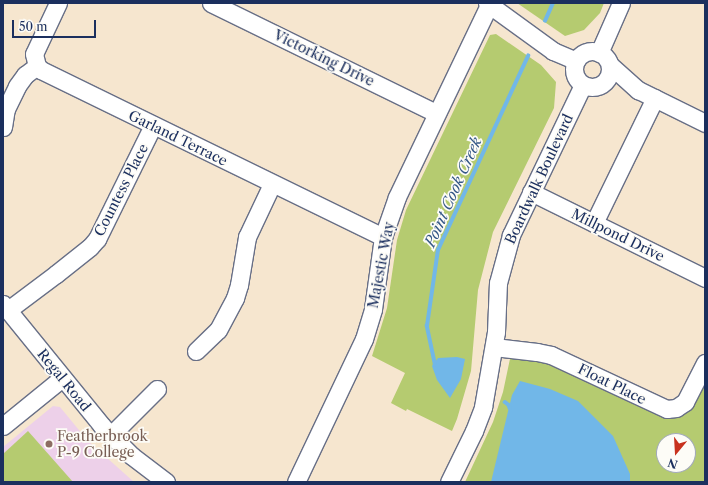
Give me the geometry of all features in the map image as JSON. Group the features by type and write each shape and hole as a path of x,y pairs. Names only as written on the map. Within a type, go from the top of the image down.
{"street":[{"path":"3,127 6,109 17,86 25,75 37,66 34,58 35,50 58,3"},
{"name":"Victorking Drive","path":"211,3 436,113"},
{"path":"598,52 621,3"},
{"path":"488,4 553,51 576,61"},
{"name":"Majestic Way","path":"296,482 364,339 373,309 383,237 397,197 488,4"},
{"path":"603,84 609,76 610,66 608,60 598,52 588,52 579,57 576,61 575,75 583,85 594,87 603,84 638,90"},
{"name":"Garland Terrace","path":"37,66 47,73 383,237"},
{"path":"610,66 638,90 705,123"},
{"name":"Boardwalk Boulevard","path":"449,482 474,430 483,407 494,347 498,283 511,235 583,85"},
{"path":"594,223 655,98"},
{"name":"Countess Place","path":"6,307 56,274 90,247 97,239 153,125"},
{"path":"3,132 3,140"},
{"path":"196,351 218,330 235,298 239,285 247,237 272,184"},
{"name":"Millpond Drive","path":"531,192 705,278"},
{"name":"Regal Road","path":"6,307 62,378 111,435 132,456 166,482"},
{"name":"Float Place","path":"494,347 551,355 667,409 676,408 685,402 705,362"},
{"path":"3,426 62,378"},
{"path":"111,435 157,389"}],"shaded area":[{"name":"Featherbrook P-9 College","path":"53,406 60,407 88,441 134,482 3,482 3,447"}],"green space":[{"path":"517,3 604,3 600,13 584,30 565,36"},
{"path":"496,34 541,65 556,82 554,108 493,232 478,290 471,371 452,431 407,409 406,411 391,403 405,373 372,356 387,308 397,240 406,210 490,35"},
{"path":"511,354 537,357 673,417 679,416 685,412 705,373 705,482 465,482 493,422 503,392"},
{"path":"28,431 73,482 3,482 3,454"}],"water":[{"path":"457,357 465,359 461,379 450,398 437,380 432,366 438,358"},
{"path":"520,381 550,389 578,401 613,436 630,474 630,482 491,482 512,395"}],"waterway":[{"name":"Point Cook Creek","path":"545,21 553,3"},
{"name":"Point Cook Creek","path":"438,366 435,365 427,326 438,250 528,56"},
{"name":"Point Cook Creek","path":"505,402 510,408"}],"place":[{"name":"Featherbrook P-9 College","path":"49,444"}]}
